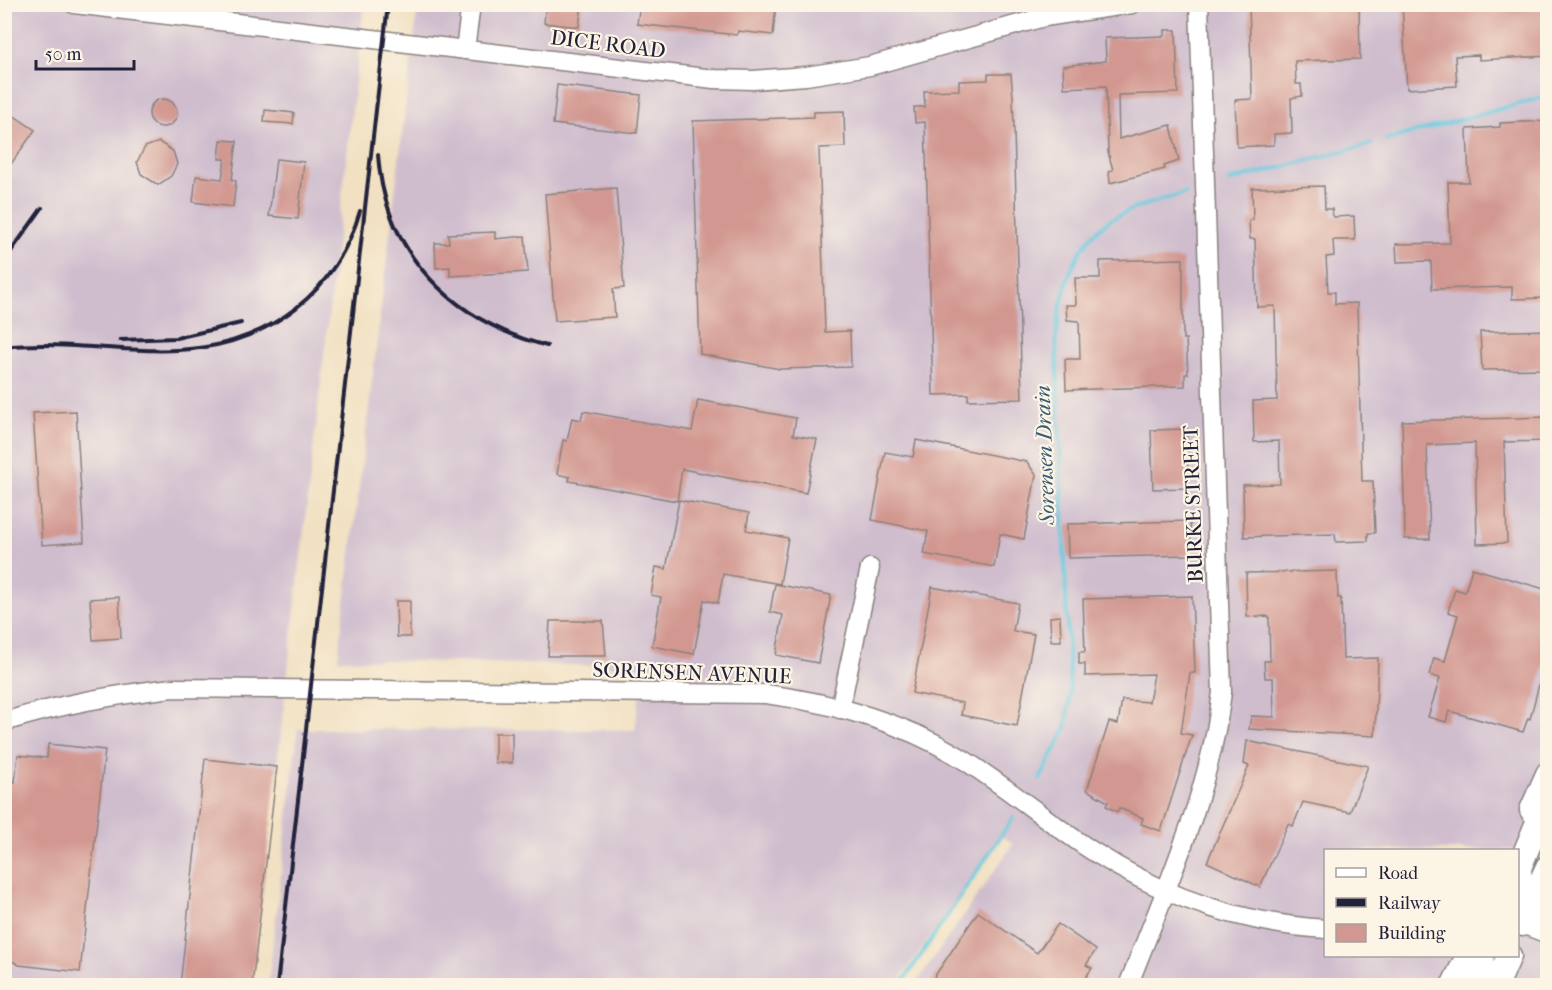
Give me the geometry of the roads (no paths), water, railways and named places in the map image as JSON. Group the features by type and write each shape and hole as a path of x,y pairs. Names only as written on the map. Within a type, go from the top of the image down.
{"main road":[{"path":"1514,849 1548,774"},
{"path":"1519,927 1519,868 1548,798"},
{"path":"1519,927 1548,867"},
{"path":"1453,986 1468,957"},
{"path":"1479,986 1482,957"},
{"path":"1496,986 1509,957"}],"street":[{"name":"DICE ROAD","path":"74,4 714,79 753,80 806,76 870,66 1042,11 1132,4"},
{"path":"465,50 471,4"},
{"name":"BURKE STREET","path":"1128,986 1207,776 1217,736 1222,692 1199,4"},
{"path":"840,708 870,568"},
{"name":"SORENSEN AVENUE","path":"4,722 52,706 111,695 172,688 766,694 840,708 899,727 955,755 1095,852 1164,891 1233,914 1324,929"},
{"path":"1519,927 1548,914"},
{"path":"1519,927 1548,934"}],"waterway":[{"name":"Sorensen Drain","path":"1386,140 1548,96"},
{"name":"Sorensen Drain","path":"1229,181 1371,144"},
{"name":"Sorensen Drain","path":"1040,779 1066,728 1070,695 1056,338 1062,301 1073,265 1082,249 1107,222 1139,207 1186,193"},
{"name":"Sorensen Drain","path":"900,986 1013,818"}],"railway":[{"path":"277,986 388,4"},
{"path":"378,155 383,191 394,224 410,253 430,279 454,301 482,320 513,335 547,346"},
{"path":"4,261 42,208"},
{"path":"4,347 43,345 154,350 190,349 226,343 261,330 296,308 318,288 336,265 350,239 360,211"},
{"path":"120,340 176,338 241,323"}]}
